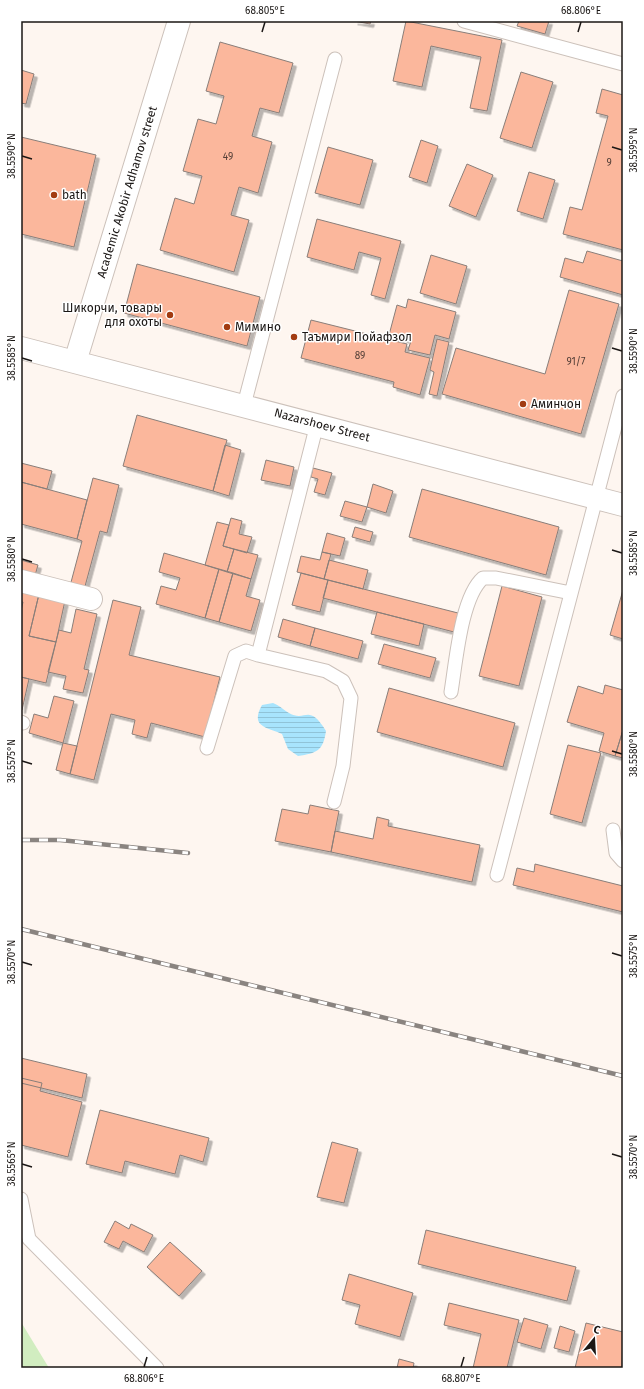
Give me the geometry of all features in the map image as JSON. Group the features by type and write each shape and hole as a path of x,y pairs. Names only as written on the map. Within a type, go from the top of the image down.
{"street":[{"name":"Academic Akobir Adhamov street","path":"76,362 179,21"},
{"name":"Nazarshoev Street","path":"21,348 623,505"},
{"path":"21,581 91,599"}],"lane":[{"path":"464,21 623,64"},
{"path":"244,405 335,59"},
{"path":"497,875 623,396"},
{"path":"258,655 317,424"},
{"path":"451,692 466,606 476,584 483,578 496,578 571,593"},
{"path":"208,748 235,656 246,651 326,671 342,681 351,698 344,758 334,802"},
{"path":"613,830 616,853 623,861"},
{"path":"21,1199 29,1239 157,1368"}],"green space":[{"path":"21,1322 49,1368 21,1368"}],"water":[{"path":"273,703 295,715 311,715 315,717 326,731 321,747 310,754 298,756 288,749 282,734 265,728 259,722 259,712 262,705"}],"building":[{"path":"354,21 371,21 370,24"},
{"path":"406,21 502,40 487,111 470,108 481,57 431,46 422,87 393,81"},
{"path":"519,21 549,21 545,34 517,26"},
{"path":"220,42 293,63 279,113 260,108 252,136 272,142 258,193 239,187 231,215 249,220 234,272 160,250 175,198 194,204 202,176 183,171 198,119 216,124 224,96 206,91"},
{"path":"21,70 34,74 26,104 21,103"},
{"path":"521,72 553,82 532,148 500,138"},
{"path":"602,89 623,95 623,250 563,234 570,207 582,210 608,116 596,113"},
{"name":"bath","path":"21,137 96,155 74,247 21,234"},
{"path":"421,140 438,146 427,183 409,177"},
{"path":"328,147 373,160 360,205 315,193"},
{"path":"467,164 493,175 476,217 449,206"},
{"path":"529,172 555,180 543,219 517,211"},
{"path":"317,219 401,241 385,299 371,295 381,258 359,252 354,270 307,257"},
{"path":"587,251 623,261 623,295 560,277 565,258 583,263"},
{"path":"431,255 467,266 456,304 420,293"},
{"path":"137,264 260,297 247,346 124,313"},
{"path":"569,290 619,304 581,434 442,394 456,348 545,374"},
{"path":"408,299 456,312 449,339 435,335 430,355 408,350 411,341 389,335 397,305 406,308"},
{"path":"311,320 407,344 405,352 430,358 420,395 393,387 394,382 301,358"},
{"path":"437,339 449,342 437,396 429,394 434,372 430,370"},
{"path":"137,415 227,440 213,491 123,466"},
{"path":"225,445 241,450 229,496 213,491"},
{"path":"266,460 294,467 290,486 261,480"},
{"path":"21,463 52,471 47,489 21,482"},
{"path":"313,468 332,473 325,495 314,492 318,479 311,477"},
{"path":"93,478 119,485 107,533 100,531 84,590 70,586 82,541 77,539"},
{"path":"21,482 87,500 77,539 21,524"},
{"path":"373,484 393,491 386,513 367,507"},
{"path":"422,489 559,527 546,575 409,537"},
{"path":"345,501 367,507 362,522 340,516"},
{"path":"231,518 242,521 239,534 252,537 247,553 223,546"},
{"path":"217,522 229,525 223,546 234,549 227,572 205,565"},
{"path":"355,527 373,532 370,542 352,537"},
{"path":"327,533 345,538 340,556 322,552"},
{"path":"234,549 258,555 251,579 227,572"},
{"path":"322,552 331,554 324,579 297,572 301,556 320,560"},
{"path":"164,553 219,569 205,618 156,604 161,586 176,590 180,578 159,572"},
{"path":"21,560 38,565 34,579 21,575"},
{"path":"329,560 368,570 363,589 324,579"},
{"path":"219,569 233,573 219,622 205,618"},
{"path":"233,573 251,579 246,596 260,600 251,631 219,622"},
{"path":"301,573 328,580 320,612 292,605"},
{"path":"328,580 458,613 454,632 323,598"},
{"path":"21,585 40,590 29,636 56,642 46,683 21,677 21,611 23,602 21,602"},
{"path":"502,586 542,597 519,686 479,676"},
{"path":"40,590 66,596 56,642 29,636"},
{"path":"623,590 623,639 610,635"},
{"path":"113,600 141,607 129,655 220,677 205,737 151,723 147,738 132,734 135,720 111,714 94,780 70,774"},
{"path":"76,609 97,614 84,669 89,670 83,693 63,689 66,676 48,672 59,630 71,633"},
{"path":"377,612 424,624 419,646 371,634"},
{"path":"283,619 315,628 310,646 278,637"},
{"path":"315,628 363,641 358,659 310,646"},
{"path":"384,644 436,658 430,678 378,664"},
{"path":"21,677 29,679 22,710 21,710"},
{"path":"605,685 623,690 623,730 615,756 599,751 604,733 567,722 578,686 603,694"},
{"path":"389,688 515,723 503,767 377,732"},
{"path":"54,696 74,701 63,743 29,733 34,714 48,718"},
{"path":"623,730 623,758 615,756"},
{"path":"63,743 77,746 70,774 56,770"},
{"path":"568,745 601,753 582,823 550,814"},
{"path":"310,805 339,811 331,852 275,841 282,809 308,814"},
{"path":"377,817 389,820 388,826 480,845 472,882 331,852 335,831 373,839"},
{"path":"535,864 623,886 623,912 513,885 517,868 534,872"},
{"path":"21,1058 87,1074 82,1098 21,1083"},
{"path":"21,1078 42,1083 40,1091 82,1102 68,1157 21,1145"},
{"path":"100,1110 209,1138 203,1162 180,1155 175,1174 125,1161 122,1173 86,1164"},
{"path":"332,1142 358,1149 344,1203 317,1197"},
{"path":"115,1221 129,1229 131,1224 153,1235 144,1252 123,1241 119,1249 104,1242"},
{"path":"426,1230 576,1267 567,1301 418,1264"},
{"path":"170,1242 202,1271 179,1296 147,1267"},
{"path":"349,1274 413,1293 400,1337 355,1324 360,1305 342,1300"},
{"path":"449,1303 519,1320 507,1368 473,1368 481,1334 444,1325"},
{"path":"524,1318 548,1325 541,1349 517,1342"},
{"path":"586,1323 623,1332 622,1368 575,1368"},
{"path":"560,1326 575,1331 569,1352 554,1348"},
{"path":"399,1359 414,1363 413,1368 397,1368"}],"railway":[{"path":"21,840 60,840 188,853"},
{"path":"21,929 623,1076"}],"place":[{"name":"bath","path":"54,195"},
{"name":"Шикорчи, товары для охоты","path":"170,315"},
{"name":"Мимино","path":"227,327"},
{"name":"Таъмири Пойафзол","path":"294,337"},
{"name":"Аминчон","path":"523,404"}]}
